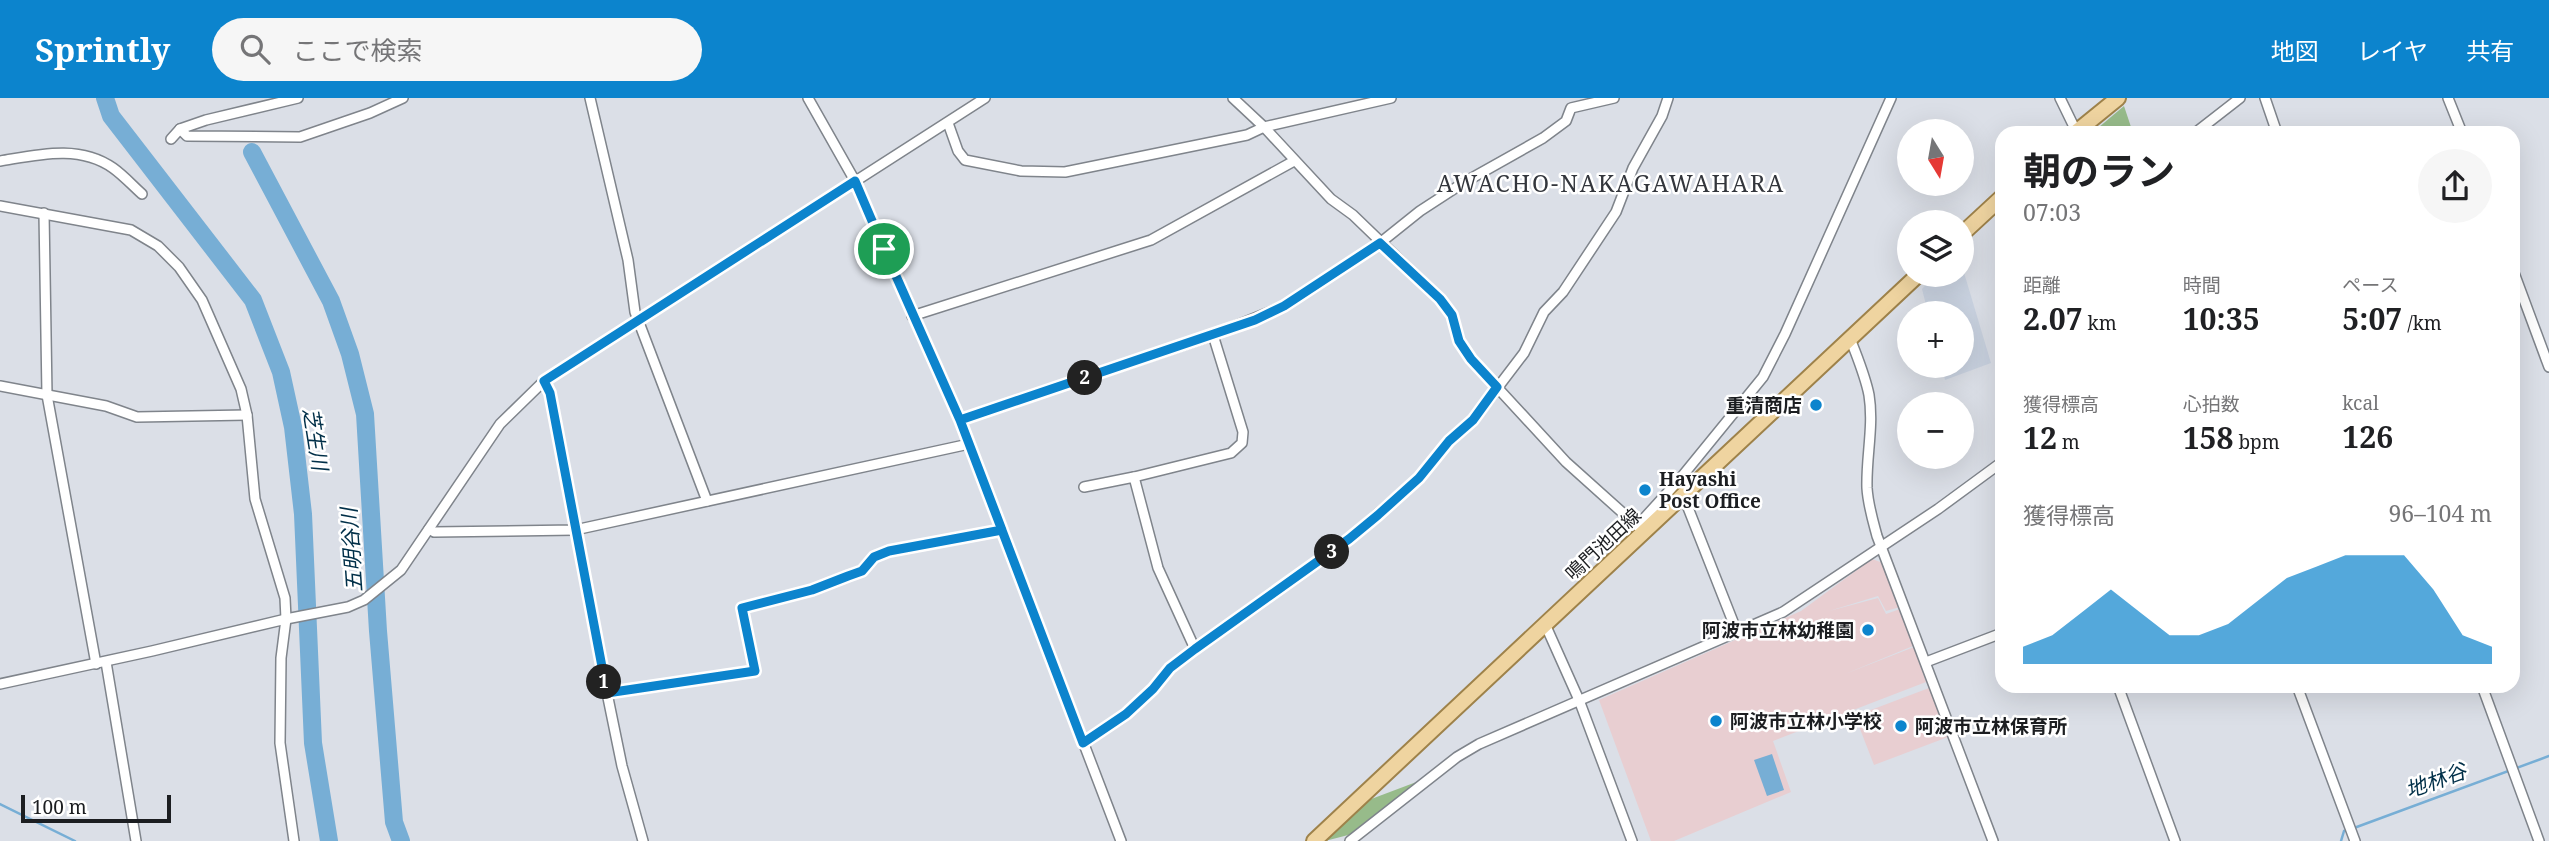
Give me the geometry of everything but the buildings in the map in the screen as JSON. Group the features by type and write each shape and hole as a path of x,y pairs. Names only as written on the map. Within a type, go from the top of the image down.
{"main road":[{"path":"2084,126 2118,98"},
{"path":"1974,223 1995,203"},
{"name":"鳴門池田線","path":"1314,841 1545,624 1641,528 1684,495 1905,287"}],"street":[{"path":"171,139 180,129 298,98"},
{"path":"180,129 187,135 300,137 403,98"},
{"path":"590,98 628,260 639,320 707,501"},
{"path":"808,98 855,181 912,316 960,420 1121,841"},
{"path":"0,684 297,616 327,612 365,600 401,570 500,424 544,381 985,98"},
{"path":"1233,98 1264,127 1294,162 1440,299 1452,315 1459,341 1471,359 1566,462 1641,528 1763,377 1891,98"},
{"path":"948,123 958,151 965,160 1021,171 1065,172 1247,135 1264,127 1391,98"},
{"path":"960,420 1213,335 1284,306 1380,243 1420,211 1463,183 1543,138 1566,121 1572,108 1614,98"},
{"path":"1083,743 1126,714 1153,689 1170,668 1369,523 1419,478 1449,441 1473,420 1524,352 1544,312 1563,292 1616,212 1633,168 1662,116 1668,98"},
{"path":"2060,98 2073,126"},
{"path":"2204,126 2241,98"},
{"path":"2265,98 2275,126"},
{"path":"2448,98 2459,126"},
{"path":"0,161 69,152 113,167 142,194"},
{"path":"912,316 1151,240 1294,162"},
{"path":"0,206 131,230 158,246 202,300 241,389 247,415 256,499 285,598 280,743 294,841"},
{"path":"44,213 47,395 136,841"},
{"path":"2520,289 2549,367"},
{"path":"1084,487 1231,453 1242,443 1243,432 1213,335"},
{"path":"1850,338 1869,396 1871,432 1867,488 1870,510 1993,841"},
{"path":"544,381 550,393 622,766 643,841"},
{"path":"0,386 106,406 137,417 247,415"},
{"path":"429,529 434,532 575,530 969,444"},
{"path":"1350,841 1457,757 1479,744 1783,611 1938,509 1995,467"},
{"path":"1134,477 1158,568 1195,649"},
{"path":"1684,495 1737,632"},
{"path":"607,693 755,671 742,608 812,590 862,571 874,557 889,551 1002,530"},
{"path":"1545,624 1578,700 1632,841"},
{"path":"1926,662 1995,637"},
{"path":"2121,693 2175,841"},
{"path":"2300,693 2355,841"},
{"path":"2484,693 2539,841"}],"shaded area":[{"path":"1968,287 1972,301 1925,301 1922,289"},
{"path":"1974,306 1991,363 1974,369"},
{"name":"阿波市立林小学校","path":"1872,559 1883,563 1900,607 1886,611 1878,596 1829,611 1878,598 1886,614 1900,609 1913,646 1845,674 1914,647 1926,682 1773,741 1791,792 1674,841 1651,841 1599,700 1801,611"},
{"name":"阿波市立林保育所","path":"1929,688 1948,737 1874,765 1855,716"}],"green space":[{"path":"2124,106 2131,126 2100,126"},
{"path":"1419,781 1356,833 1325,841 1366,801"}],"water":[{"path":"1772,754 1784,790 1767,796 1754,760"}],"waterway":[{"name":"芝生川","path":"105,98 111,116 253,300 281,372 293,427 303,514 313,743 329,841"},
{"name":"五明谷川","path":"252,152 331,301 350,354 365,414 378,631 394,822 401,841"},
{"name":"地林谷","path":"2354,828 2549,756"},
{"path":"0,804 75,841"},
{"name":"地林谷","path":"2341,841 2344,831 2348,830"}],"place":[{"name":"重清商店","path":"1816,405"},
{"name":"Hayashi Post Office","path":"1645,490"},
{"name":"阿波市立林幼稚園","path":"1868,630"},
{"name":"阿波市立林小学校","path":"1716,721"},
{"name":"阿波市立林保育所","path":"1901,726"}],"district":[{"name":"AWACHO-NAKAGAWAHARA","path":"1611,184"}],"route":[{"path":"884,249 855,181 544,381 550,393 607,693 755,671 742,608 812,590 862,571 874,557 889,551 1002,530 960,420 1255,320 1284,306 1380,243 1440,299 1452,315 1459,341 1471,359 1497,387 1473,420 1449,441 1419,478 1378,515 1349,539 1170,668 1153,689 1126,714 1083,743 1042,638 1002,530 969,444 960,420 884,249"}]}
